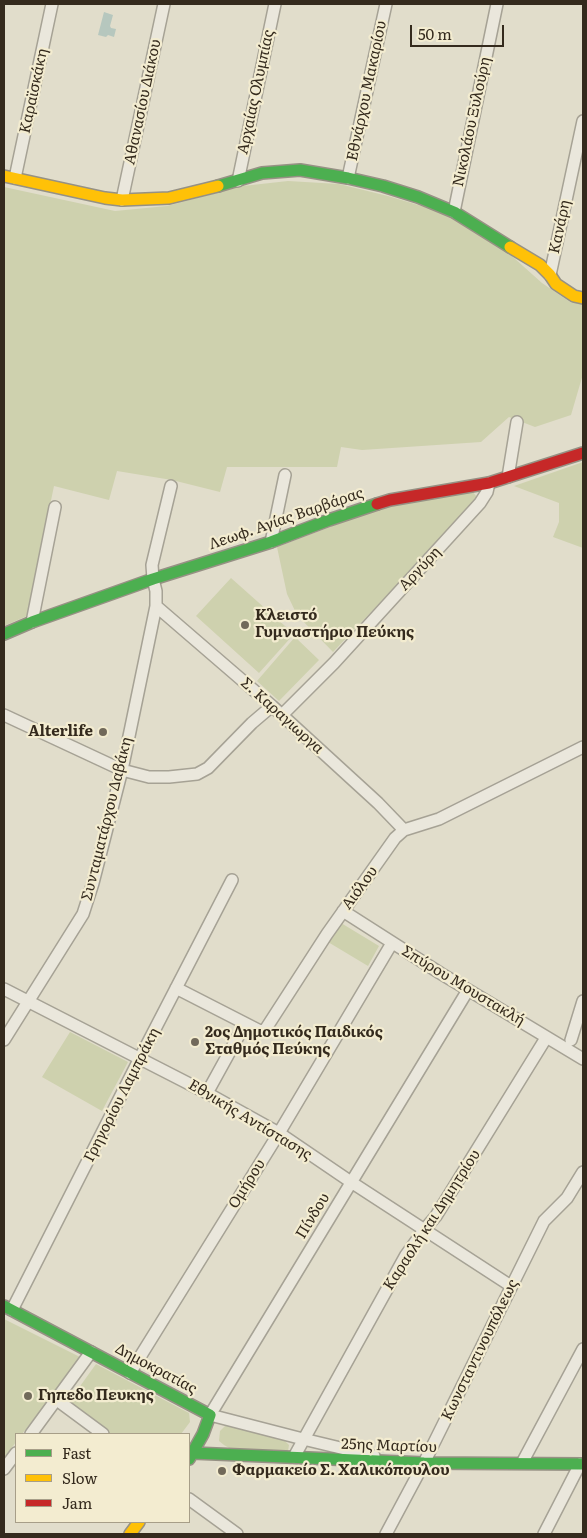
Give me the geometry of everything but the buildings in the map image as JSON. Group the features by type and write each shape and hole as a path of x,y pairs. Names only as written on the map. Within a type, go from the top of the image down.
{"street":[{"name":"Καραϊσκάκη","path":"16,178 52,4"},
{"name":"Αθανασίου Διάκου","path":"122,200 164,4"},
{"name":"Αρχαίας Ολυμπίας","path":"238,181 275,4"},
{"name":"Εθνάρχου Μακαρίου","path":"348,178 386,4"},
{"name":"Νικολάου Ξυλούρη","path":"454,212 497,4"},
{"name":"Κανάρη","path":"550,275 583,121"},
{"path":"4,176 122,200 169,198 262,173 300,170 348,178 418,197 454,212 540,266 556,284 574,296 583,298"},
{"path":"508,477 517,422"},
{"name":"Λεωφ. Αγίας Βαρβάρας","path":"4,634 152,579 271,542 390,500 489,483 583,453"},
{"path":"271,542 285,475"},
{"name":"Αργύρη","path":"282,715 334,663 480,503 487,492 489,483"},
{"name":"Συνταματάρχου Δαβάκη","path":"4,1040 83,914 93,883 122,770 156,606 152,565 171,486"},
{"path":"32,622 55,507"},
{"name":"Σ. Καραγιωργα","path":"156,606 282,715 378,803 404,830"},
{"path":"4,715 122,770 149,777 168,777 197,774 208,768 272,706"},
{"path":"404,830 439,819 583,747"},
{"name":"Αιόλου","path":"176,988 245,1024 260,1031 265,1030 327,934 396,838 404,830"},
{"name":"Γρηγορίου Λαμπράκη","path":"8,1308 232,880"},
{"name":"Σπύρου Μουστακλή","path":"343,911 468,990 583,1059"},
{"name":"Ομήρου","path":"130,1373 279,1133 392,943"},
{"name":"Εθνικής Αντίστασης","path":"4,989 207,1093 279,1133 511,1286"},
{"name":"Πίνδου","path":"191,1456 203,1434 210,1415 468,990"},
{"path":"571,1040 583,1001"},
{"path":"207,1093 245,1024"},
{"name":"Καραολή και Δημητρίου","path":"294,1457 406,1255 436,1216 546,1038"},
{"name":"Κωνσταντινουπόλεως","path":"386,1534 424,1464 544,1221 567,1198 583,1172"},
{"name":"Δημοκρατίας","path":"8,1308 210,1415 363,1452 396,1462"},
{"path":"522,1463 583,1349"},
{"path":"32,1433 91,1352"},
{"path":"57,1400 102,1433"},
{"path":"4,1469 15,1454"},
{"name":"25ης Μαρτίου","path":"191,1456 294,1457 424,1464 581,1464"},
{"path":"544,1534 581,1464"},
{"path":"190,1500 236,1534"},
{"path":"130,1534 139,1523"}],"green space":[{"path":"288,181 339,184 445,213 504,249 542,283 570,302 583,304 583,374 571,415 535,427 509,417 481,442 362,450 341,447 337,467 227,467 220,492 172,480 117,471 109,500 54,486 27,616 4,626 4,187 115,211 167,206 243,186"},
{"path":"583,462 583,548 553,537 559,522 559,503 514,486"},
{"path":"473,492 476,496 475,503 333,652 297,615 287,594 277,547 391,504"},
{"name":"Κλειστό Γυμναστήριο Πεύκης","path":"231,578 294,634 259,673 196,616"},
{"path":"295,637 319,660 279,701 257,681"},
{"path":"341,923 379,946 368,966 328,942"},
{"path":"70,1032 128,1062 102,1111 42,1077"},
{"name":"Γηπεδο Πευκης","path":"4,1319 82,1358 23,1433 15,1433 15,1443 4,1458"},
{"path":"96,1364 189,1413 190,1422 182,1433 109,1433 68,1403"},
{"path":"234,1424 284,1440 289,1445 288,1451 231,1449 219,1441 220,1431 225,1426"}],"shaded area":[{"path":"104,12 113,15 110,26 116,29 114,37 98,35"}],"traffic: fast":[{"path":"218,186 262,173 300,170 348,178 418,197 454,212 510,247"},
{"path":"4,634 32,622 153,579 271,542 377,504"},
{"path":"4,1306 210,1415 203,1434 190,1457"},
{"path":"193,1453 424,1463 583,1464"}],"traffic: slow":[{"path":"4,176 122,200 169,198 218,186"},
{"path":"510,247 540,265 556,284 574,296 583,298"},
{"path":"130,1534 138,1523"}],"traffic: jam":[{"path":"377,504 390,500 489,483 583,453"}],"place":[{"name":"Κλειστό Γυμναστήριο Πεύκης","path":"245,625"},
{"name":"Alterlife","path":"103,732"},
{"name":"2ος Δημοτικός Παιδικός Σταθμός Πεύκης","path":"195,1042"},
{"name":"Γηπεδο Πευκης","path":"28,1396"},
{"name":"Φαρμακείο Σ. Χαλικόπουλου","path":"222,1471"}]}
